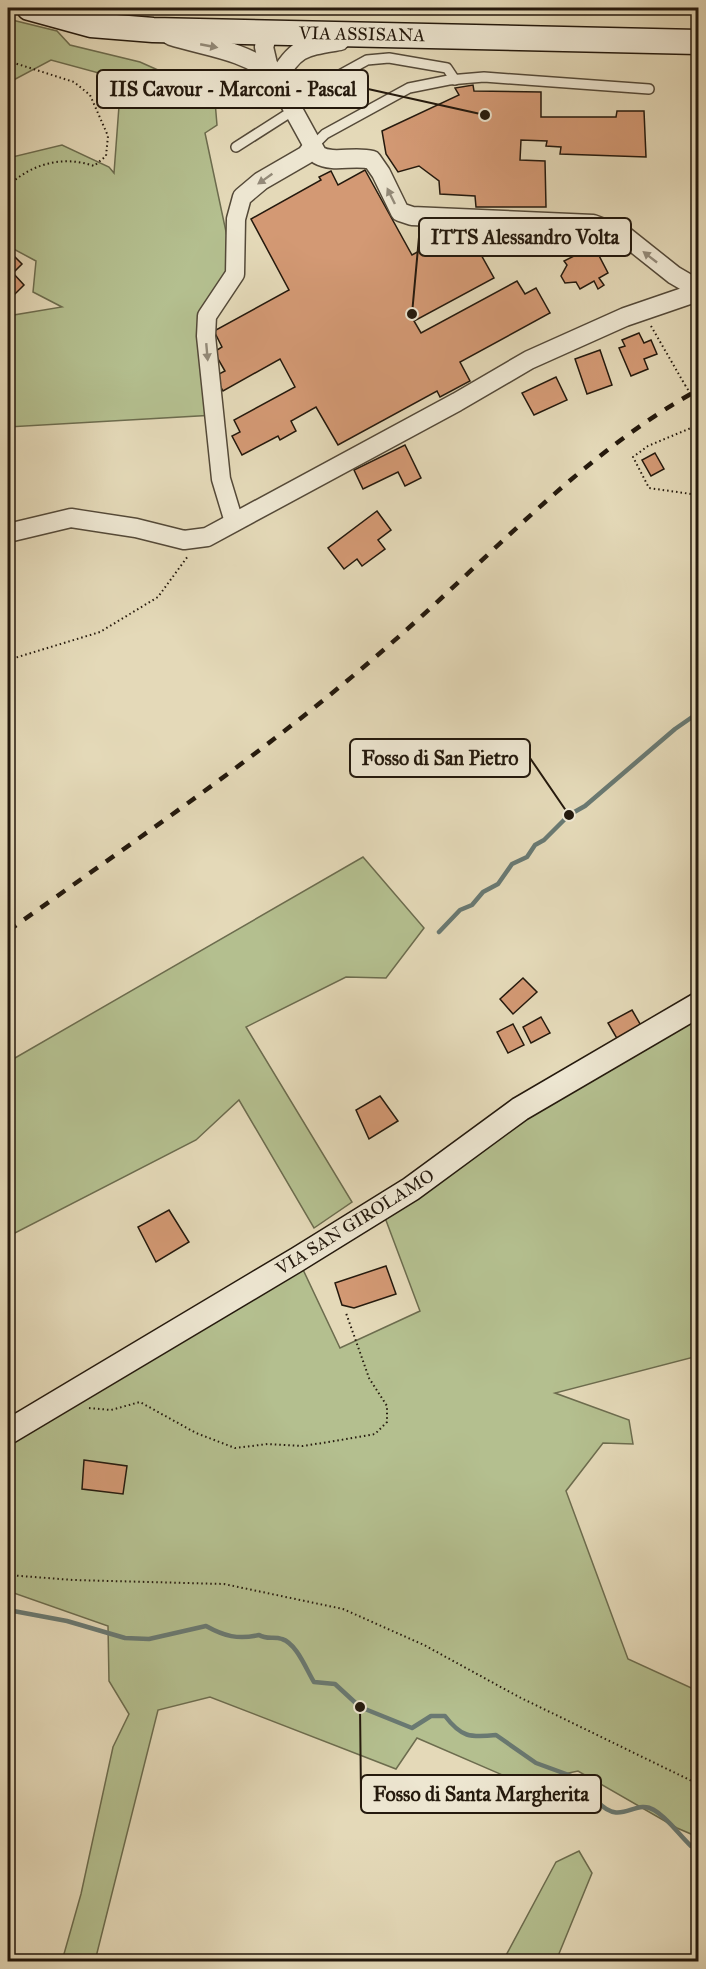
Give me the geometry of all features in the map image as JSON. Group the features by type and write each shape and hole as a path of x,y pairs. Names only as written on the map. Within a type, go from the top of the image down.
{"street":[{"name":"VIA ASSISANA","path":"29,8 91,25 153,30 699,42"},
{"path":"153,30 230,50 257,61 272,84 294,110 318,155 328,161 359,157 372,160 400,212 412,216 593,224 625,236 675,275 699,290"},
{"path":"272,31 265,37 264,56 272,84"},
{"path":"272,84 292,55 308,48 353,38 390,34"},
{"path":"234,522 221,479 206,336 207,316 236,274 236,219 242,197 261,181 306,155 313,146"},
{"path":"8,533 71,518 136,528 184,540 207,537 457,402 529,360 641,311 699,290"},
{"name":"VIA SAN GIROLAMO","path":"8,1432 411,1189 520,1109 699,1005"}],"lane":[{"path":"236,147 294,110 307,93 367,60 389,58 447,68 455,80"},
{"path":"313,146 326,134 410,88 455,80 484,77 649,89"}],"path":[{"path":"8,61 74,82 90,95 108,136 106,156 94,166 77,160 38,165 19,175 8,186"},
{"path":"641,311 699,407"},
{"path":"699,425 648,446 633,457 649,488 686,495 699,495"},
{"path":"8,660 100,632 149,603 158,597 188,556 207,537"},
{"path":"76,1391 90,1409 111,1410 140,1402 196,1433 235,1448 268,1444 303,1446 375,1434 387,1422 387,1406 369,1378 346,1313"},
{"path":"8,1575 72,1580 224,1584 343,1609 424,1645 519,1697 699,1784"}],"green space":[{"path":"8,19 57,31 70,45 140,62 205,91 215,101 217,125 205,133 235,274 207,316 215,415 8,427 8,316 62,307 33,292 36,261 8,246 8,158 62,145 109,167 114,173 121,79 51,60 8,83"},
{"path":"363,857 424,928 386,978 346,977 246,1027 352,1202 314,1228 239,1100 196,1140 13,1234 8,1224 8,1062"},
{"path":"697,1021 698,1356 555,1393 629,1420 633,1444 603,1443 566,1491 628,1659 698,1691 698,1837 677,1828 578,1771 521,1783 417,1738 396,1769 210,1697 158,1710 95,1961 62,1961 81,1894 113,1747 129,1714 109,1681 108,1626 8,1591 8,1432 298,1259 340,1348 420,1311 381,1207 635,1042"},
{"path":"579,1851 592,1873 556,1961 503,1961 556,1862"}],"building":[{"path":"274,8 302,8 302,12 275,12"},
{"path":"473,85 474,91 541,92 541,117 616,117 617,111 644,111 646,157 560,154 561,147 546,146 547,141 521,140 520,160 545,161 546,207 476,207 475,196 440,194 439,181 419,166 398,172 386,154 382,131 459,95 455,88"},
{"path":"365,170 412,255 465,226 494,278 414,321 421,333 517,281 525,294 536,288 550,313 460,362 470,381 440,397 437,391 338,445 316,407 291,421 296,431 280,440 278,436 242,455 232,436 240,432 234,420 295,387 280,359 223,391 215,376 225,371 214,352 222,347 214,331 289,290 251,219 321,180 319,177 331,171 338,185"},
{"path":"594,246 608,273 599,278 604,285 598,289 594,281 580,289 576,282 565,283 561,276 567,265 564,261"},
{"path":"11,253 22,264 13,273 24,285 12,297 8,292 8,256"},
{"path":"639,333 644,343 651,340 657,354 644,359 648,369 631,376 619,348 625,346 622,340"},
{"path":"600,350 612,385 587,394 575,359"},
{"path":"556,377 567,400 534,415 522,393"},
{"path":"405,445 421,478 405,486 398,472 363,489 354,470"},
{"path":"655,453 664,469 651,476 642,460"},
{"path":"377,511 391,530 378,540 385,549 362,566 357,559 344,569 328,548"},
{"path":"523,978 537,992 513,1014 500,999"},
{"path":"632,1010 643,1029 619,1042 608,1023"},
{"path":"541,1017 550,1033 531,1043 523,1027"},
{"path":"513,1024 524,1045 508,1053 497,1032"},
{"path":"380,1096 398,1121 369,1139 356,1110"},
{"path":"169,1210 189,1242 156,1262 138,1227"},
{"path":"386,1266 396,1294 354,1308 342,1305 335,1283"},
{"path":"84,1460 127,1466 123,1494 82,1489"}],"waterway":[{"path":"439,932 460,910 472,905 483,892 498,884 512,864 527,857 535,845 544,840 569,815 585,806 675,729 698,713"},
{"path":"8,1610 67,1621 125,1638 149,1639 206,1626 231,1636 259,1635 282,1639 297,1651 314,1682 335,1684 360,1707 412,1728 431,1716 445,1716 461,1732 473,1736 496,1735 536,1763 588,1782 596,1800 606,1809 621,1812 647,1807 664,1817 691,1846 698,1844"}],"railway":[{"path":"8,931 202,793 297,721 426,613 575,476 655,416 698,390"}],"place":[{"name":"IIS Cavour - Marconi - Pascal","path":"485,115"},
{"name":"ITTS Alessandro Volta","path":"412,314"},
{"name":"Fosso di San Pietro","path":"569,815"},
{"name":"Fosso di Santa Margherita","path":"360,1707"}]}
